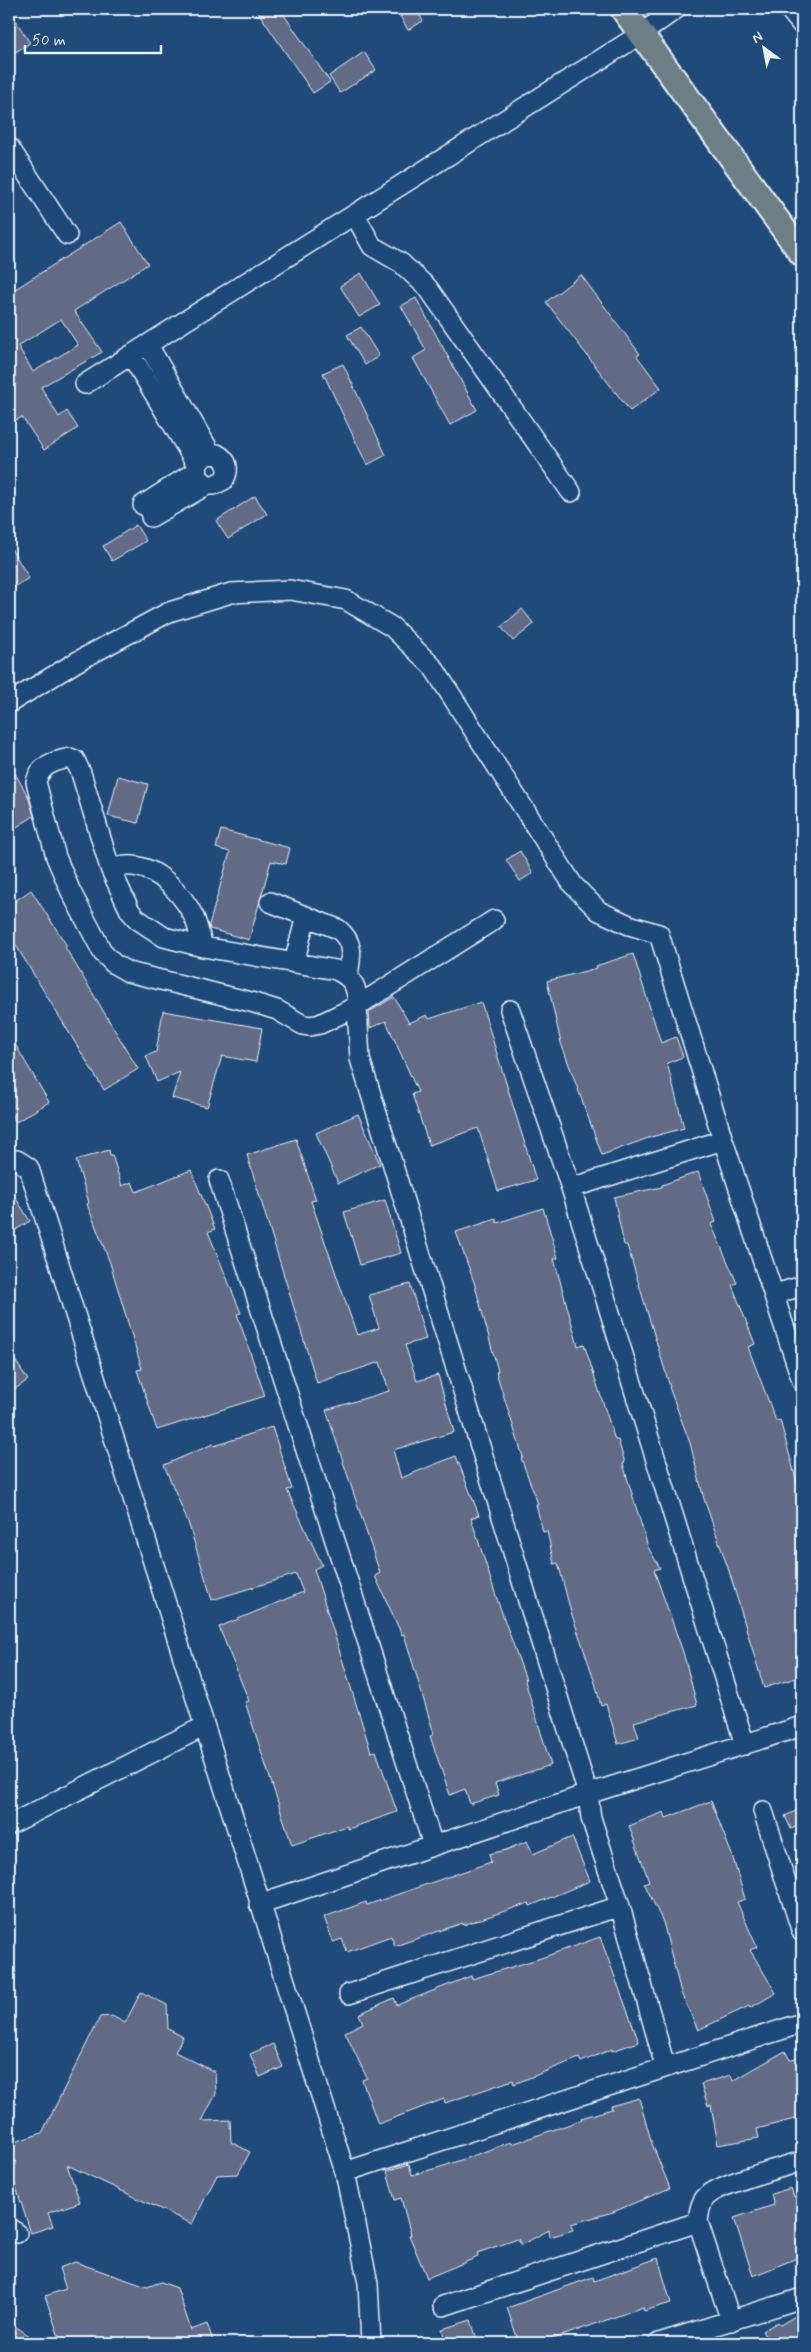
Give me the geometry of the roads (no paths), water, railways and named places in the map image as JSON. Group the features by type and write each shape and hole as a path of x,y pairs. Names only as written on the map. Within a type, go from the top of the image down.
{"main road":[{"path":"623,9 802,254"}],"street":[{"path":"85,384 641,34 676,9"},
{"path":"789,9 802,25"},
{"path":"9,147 67,235"},
{"path":"355,215 372,246 401,263 428,288 570,492"},
{"path":"148,345 203,469"},
{"path":"131,355 203,469"},
{"path":"147,511 203,469"},
{"path":"9,703 78,661 169,612 231,593 290,590 346,600 392,627 433,667 573,886 599,911 629,925 659,934 723,1140 802,1381"},
{"path":"494,920 356,1006 320,1024 303,1025 277,1010 251,1002 128,972 114,964 103,953 71,892 56,857 36,782 38,774 44,767 58,760 70,758 75,760 81,773 110,868 130,911 164,937 203,947 336,970 348,975 358,993 356,1006 360,1059 588,1794 591,1818 620,1906 665,2066"},
{"path":"110,868 133,866 148,869 164,880 178,893 194,917 203,947"},
{"path":"270,902 338,929 345,935 352,951 348,975"},
{"path":"294,962 306,916"},
{"path":"510,1010 571,1188 745,1744"},
{"path":"571,1188 723,1140"},
{"path":"9,1161 17,1160 29,1168 203,1728 345,2172 368,2283 371,2343"},
{"path":"219,1180 433,1844"},
{"path":"775,1294 802,1286"},
{"path":"259,1904 433,1844 802,1726"},
{"path":"9,1825 203,1728"},
{"path":"763,1811 802,1932"},
{"path":"349,1994 620,1906"},
{"path":"345,2172 665,2066 802,2023"},
{"path":"731,2321 698,2222 699,2211 707,2196 714,2192 802,2162"},
{"path":"443,2306 698,2222"},
{"path":"659,2343 802,2298"}]}
